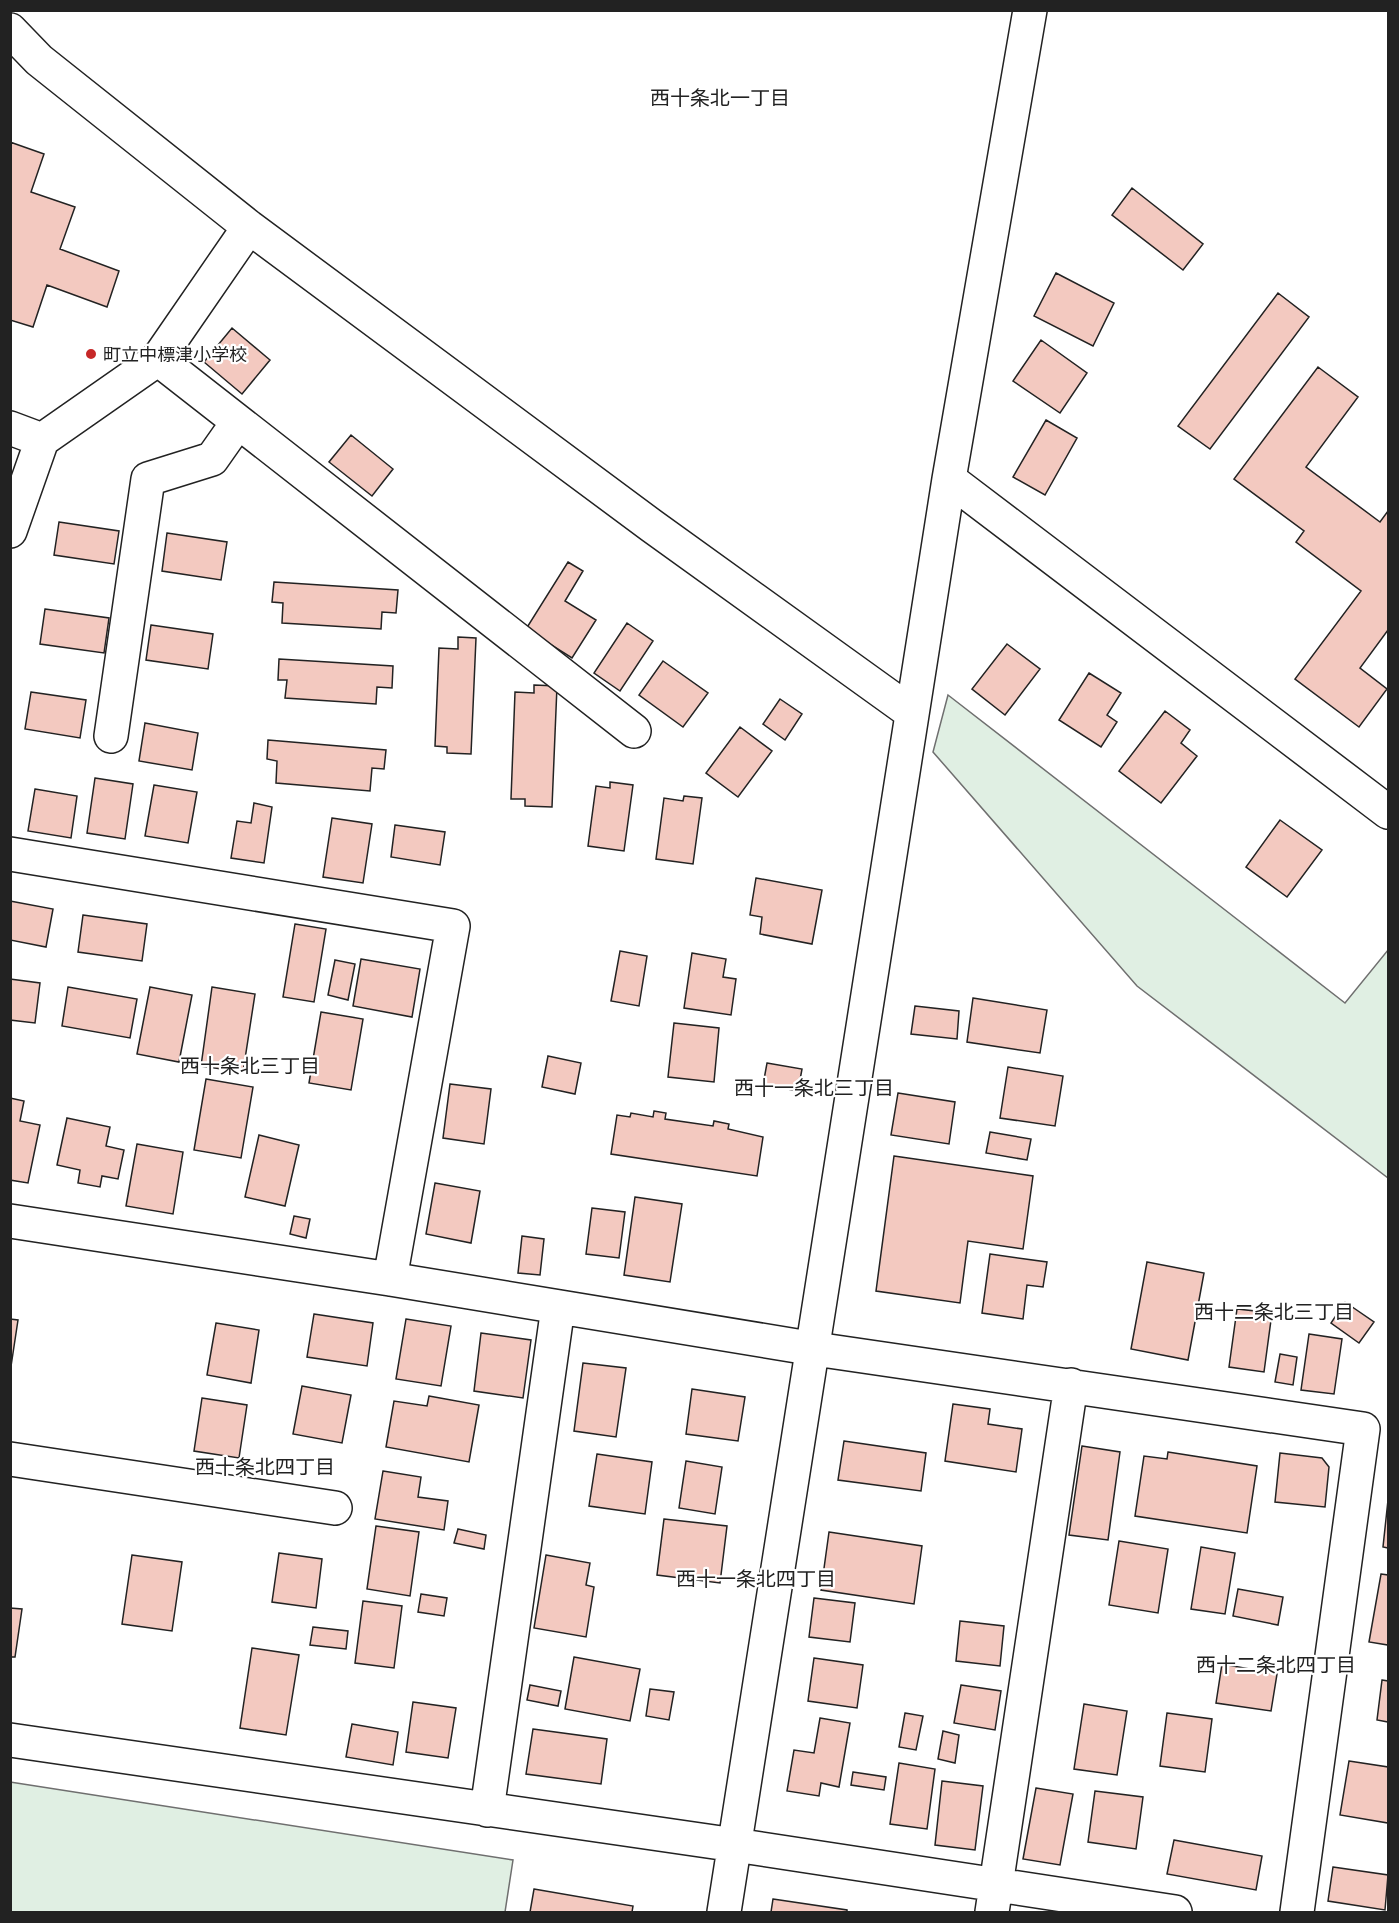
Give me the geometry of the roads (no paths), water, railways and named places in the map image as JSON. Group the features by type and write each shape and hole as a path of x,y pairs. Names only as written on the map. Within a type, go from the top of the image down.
{"street":[{"path":"724,1912 815,1349 949,479 1029,10"},
{"path":"10,30 39,60 249,227 652,526 912,714"},
{"path":"10,531 42,440 158,359 249,227"},
{"path":"158,359 634,731"},
{"path":"111,736 148,479 212,459 238,422"},
{"path":"10,428 42,440"},
{"path":"949,479 1389,812"},
{"path":"10,854 453,926 390,1279"},
{"path":"10,1221 390,1279 815,1349 1363,1429 1297,1912"},
{"path":"487,1810 558,1307"},
{"path":"994,1899 1071,1386"},
{"path":"10,1459 335,1508"},
{"path":"10,1740 735,1845 994,1899 1176,1912"}],"place":[{"name":"町立中標津小学校","path":"91,354"}],"district":[{"name":"西十条北一丁目","path":"720,97"},
{"name":"西十条北三丁目","path":"250,1065"},
{"name":"西十一条北三丁目","path":"814,1087"},
{"name":"西十二条北三丁目","path":"1274,1311"},
{"name":"西十条北四丁目","path":"265,1466"},
{"name":"西十一条北四丁目","path":"756,1578"},
{"name":"西十二条北四丁目","path":"1276,1664"}]}
